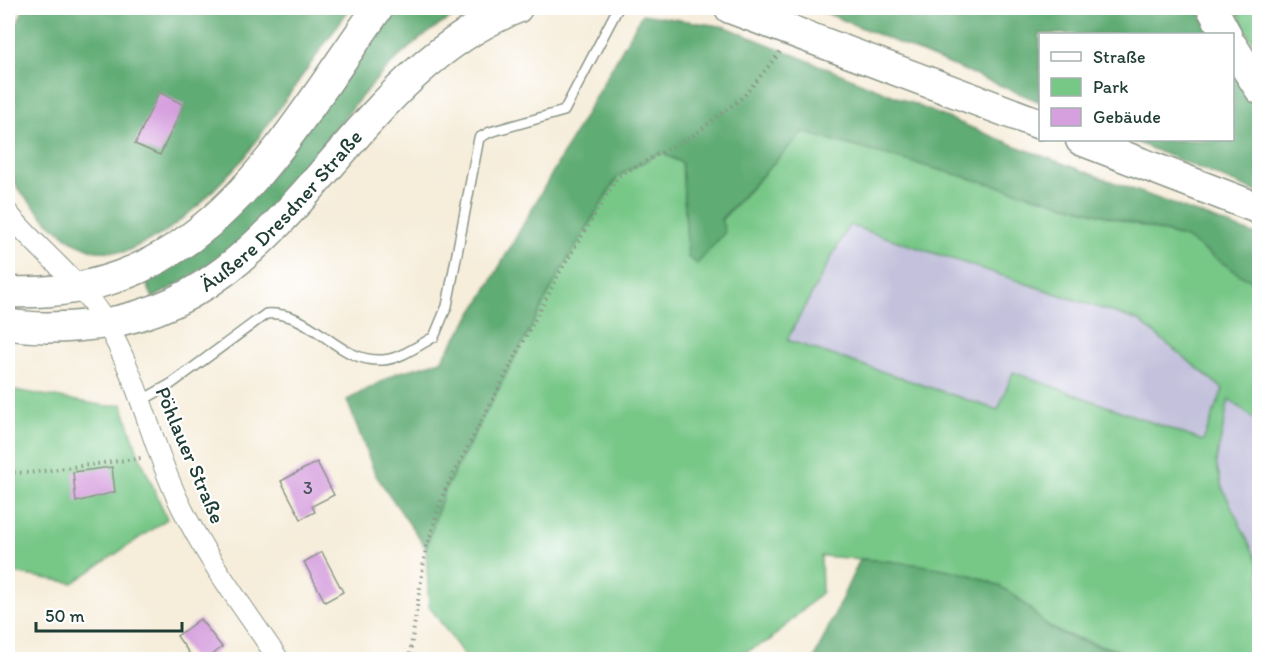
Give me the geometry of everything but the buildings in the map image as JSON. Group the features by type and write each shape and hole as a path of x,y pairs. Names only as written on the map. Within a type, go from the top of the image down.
{"main road":[{"name":"Äußere Dresdner Straße","path":"8,292 50,291 79,286 143,268 190,240 218,217 245,190 378,8"},
{"name":"Äußere Dresdner Straße","path":"8,324 58,327 107,325 150,313 220,275 286,218 360,130 405,81 470,29 517,8"},
{"path":"730,8 1039,123"},
{"path":"1212,8 1225,33"},
{"path":"1234,48 1260,89"},
{"path":"1085,141 1260,209"}],"street":[{"name":"Pöhlauer Straße","path":"8,213 79,286 107,325 128,368 160,456 187,518 217,569 279,660"}],"lane":[{"path":"139,402 171,384 266,314 279,313 297,317 342,349 361,358 385,360 434,337 447,306 479,138 490,132 564,111 618,8"}],"path":[{"path":"409,660 426,548 444,492 560,272 618,176 693,135 744,96 796,31"},
{"path":"8,472 28,472 160,456"}],"shaded area":[{"path":"849,225 1139,321 1223,389 1202,441 1013,372 999,410 786,340"},
{"path":"1229,399 1254,418 1259,413 1259,564 1222,487 1216,462"}],"green space":[{"path":"24,8 350,8 245,157 200,204 164,233 125,252 95,251 72,241 47,221 18,189 8,166 8,45"},
{"path":"398,8 473,8 441,24 385,71 359,99 266,215 241,239 198,271 153,298 145,280 275,170"},
{"path":"814,8 1197,8 1211,33 1039,33 1039,102"},
{"path":"1235,8 1259,8 1259,56"},
{"path":"642,14 726,27 1021,148 1259,236 1259,282 1245,278 1186,238 803,132 721,219 725,232 697,264 688,257 682,163 661,152 618,176 560,272 444,492 426,548 375,474 347,400 397,373 441,361 480,301"},
{"path":"1234,70 1259,109 1259,193 1133,141 1234,141"},
{"path":"802,132 1186,238 1245,278 1259,282 1259,413 1254,419 1229,399 1216,462 1222,487 1259,564 1259,659 1133,659 1119,651 1059,632 1037,620 1011,593 890,561 821,556 822,592 770,640 731,659 476,659 464,655 429,606 426,548 444,492 560,272 618,176 661,152 682,163 688,257","holes":["849,225 1139,321 1223,389 1203,441 1013,372 998,410 787,340"]},
{"path":"8,389 107,406 122,404 137,450 167,519 73,583 8,572"},
{"path":"860,559 939,568 996,584 1023,602 1056,631 1133,659 814,659"}]}
